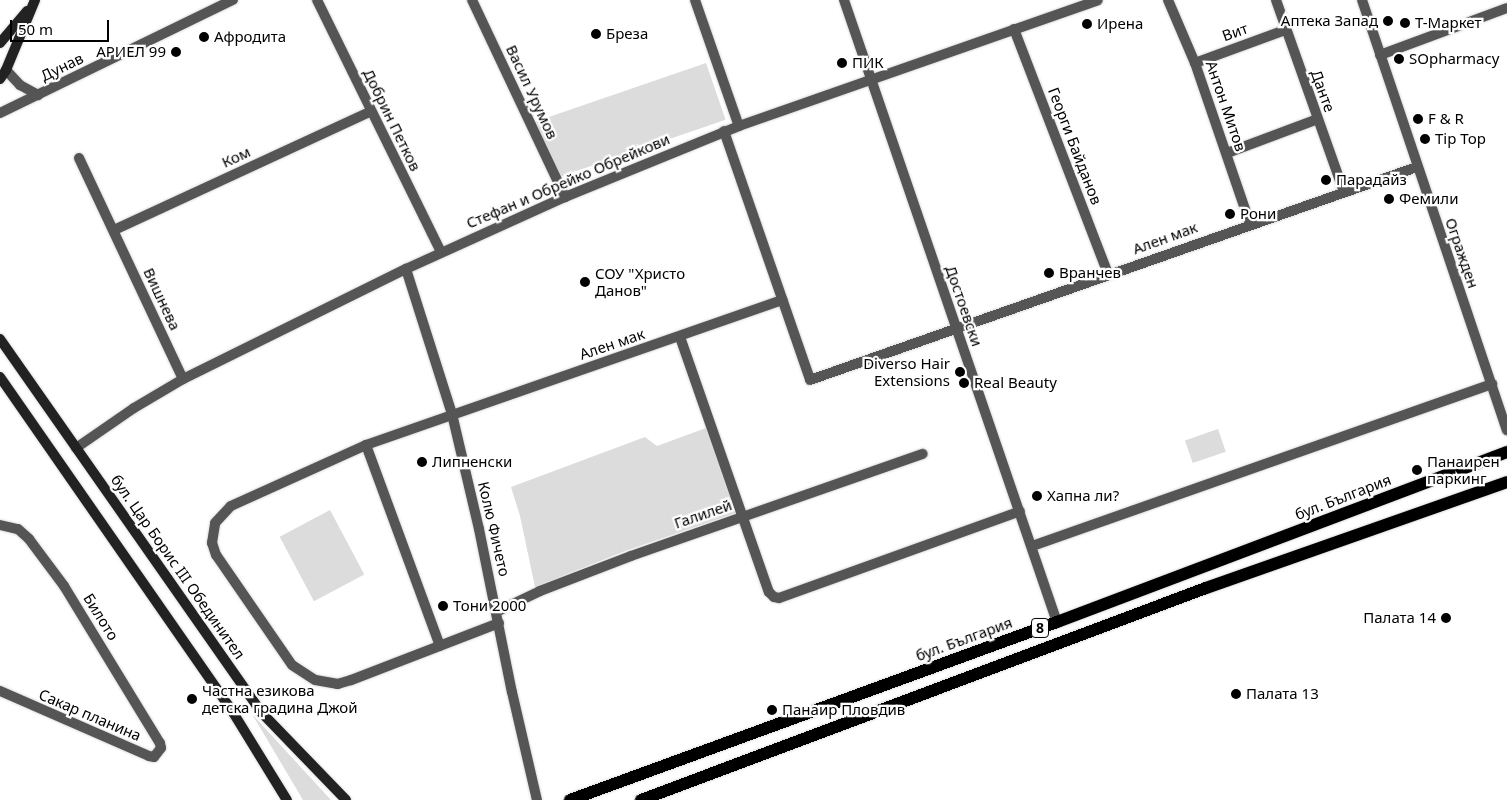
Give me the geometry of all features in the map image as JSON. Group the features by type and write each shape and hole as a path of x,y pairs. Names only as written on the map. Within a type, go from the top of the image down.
{"main road":[{"path":"0,43 32,3"},
{"path":"3,74 32,3"},
{"name":"бул. Цар Борис III Обединител","path":"0,339 119,506 262,713 346,800"},
{"path":"0,376 234,714 287,800"},
{"name":"бул. България","path":"570,800 1056,622 1507,452"},
{"name":"8","path":"641,800 1206,588 1507,482"}],"street":[{"name":"Дунав","path":"0,114 233,0"},
{"name":"Добрин Петков","path":"317,0 441,252"},
{"name":"Васил Урумов","path":"472,0 566,197"},
{"path":"695,0 738,126"},
{"name":"Достоевски","path":"844,0 955,328 1032,546 1056,622"},
{"name":"Стефан и Обрейко Обрейкови","path":"76,448 134,408 183,379 441,252 566,197 724,131 1098,0"},
{"name":"Антон Митов","path":"1168,0 1195,63 1250,224"},
{"name":"Данте","path":"1276,0 1285,30 1344,192"},
{"name":"Огражден","path":"1362,0 1507,430"},
{"path":"1380,55 1507,8"},
{"name":"Георги Байданов","path":"1014,29 1108,274"},
{"name":"Вит","path":"1195,63 1285,30"},
{"name":"Дунав","path":"3,74 38,95"},
{"name":"Ком","path":"114,230 371,111"},
{"path":"1226,153 1318,119"},
{"path":"724,131 782,300"},
{"name":"Вишнева","path":"78,158 114,230 183,379"},
{"name":"Ален мак","path":"440,646 338,684 315,680 292,665 216,555 212,543 215,523 231,506 366,445 782,300 810,380 1250,224 1417,167"},
{"name":"Колю Фичето","path":"406,269 452,414 537,800"},
{"path":"680,337 769,592 774,597 779,598 1020,511"},
{"path":"1032,546 1492,384"},
{"path":"366,445 440,646 499,623"},
{"name":"Галилей","path":"496,612 540,591 631,556 923,454"},
{"name":"Билото","path":"0,525 18,529 30,539 53,570 160,743"},
{"name":"Сакар планина","path":"0,691 149,756 154,756 158,752 160,743"}],"shaded area":[{"path":"706,63 726,120 555,178 536,122"},
{"path":"706,428 736,513 625,551 535,587 520,516 511,487 645,437 657,446"},
{"path":"1218,429 1226,452 1193,463 1185,440"},
{"path":"330,510 364,574 314,601 280,537"},
{"path":"252,714 331,800 303,800"}],"place":[{"name":"Аптека Запад","path":"1388,21"},
{"name":"Т-Маркет","path":"1405,23"},
{"name":"Ирена","path":"1087,24"},
{"name":"Бреза","path":"596,34"},
{"name":"Афродита","path":"204,37"},
{"name":"АРИЕЛ 99","path":"176,52"},
{"name":"SOpharmacy","path":"1399,59"},
{"name":"ПИК","path":"842,63"},
{"name":"F & R","path":"1418,119"},
{"name":"Tip Top","path":"1425,139"},
{"name":"Парадайз","path":"1326,180"},
{"name":"Фемили","path":"1389,199"},
{"name":"Рони","path":"1230,214"},
{"name":"Вранчев","path":"1049,273"},
{"name":"СОУ \"Христо Данов\"","path":"585,282"},
{"name":"Diverso Hair Extensions","path":"960,372"},
{"name":"Real Beauty","path":"964,383"},
{"name":"Липненски","path":"422,462"},
{"name":"Панаирен паркинг","path":"1417,470"},
{"name":"Хапна ли?","path":"1037,496"},
{"name":"Тони 2000","path":"443,606"},
{"name":"Палата 14","path":"1446,618"},
{"name":"Палата 13","path":"1236,694"},
{"name":"Частна езикова детска градина Джой","path":"192,699"},
{"name":"Панаир Пловдив","path":"772,710"}]}
